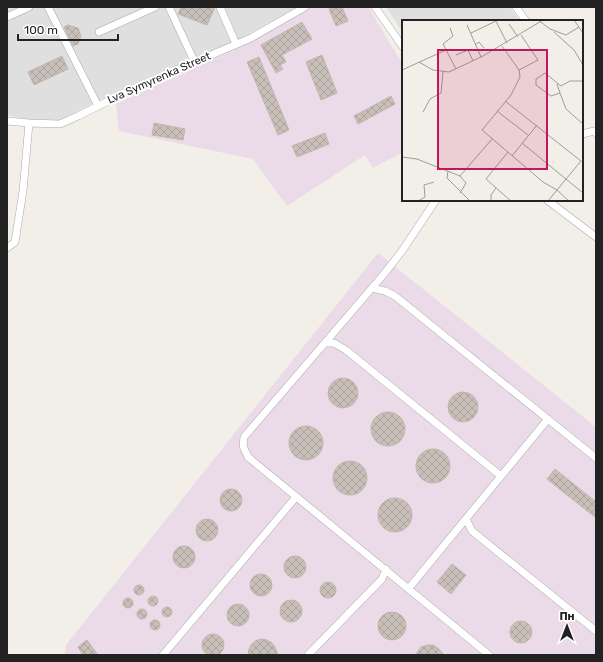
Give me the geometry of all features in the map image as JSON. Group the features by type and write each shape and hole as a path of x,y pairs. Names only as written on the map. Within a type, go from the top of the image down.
{"street":[{"path":"7,17 29,7"},
{"path":"48,7 98,106"},
{"path":"99,32 155,7"},
{"path":"169,7 195,62"},
{"path":"220,7 236,44"},
{"name":"Lva Symyrenka Street","path":"7,121 60,124 143,84 251,38 305,7"},
{"path":"375,7 402,46"},
{"path":"516,7 525,20"},
{"path":"7,248 15,242 23,191 29,123"},
{"path":"583,134 594,131 596,133"},
{"path":"435,201 402,251 384,274 244,437 243,446 248,457 489,655"},
{"path":"548,201 596,237"},
{"path":"372,288 385,291 395,296 596,458"},
{"path":"325,343 334,343 346,350 501,476"},
{"path":"409,588 548,419"},
{"path":"163,655 296,497"},
{"path":"466,520 472,531 596,631"},
{"path":"308,655 382,579 386,570"}],"shaded area":[{"path":"7,7 297,7 238,40 147,77 60,120 25,119 7,115"},
{"path":"310,7 368,7 402,63 402,153 373,168 365,155 287,206 253,159 119,131 116,104 238,48"},
{"path":"386,7 510,7 519,20 402,20 402,31"},
{"path":"378,253 596,427 596,655 65,655 66,645"}],"building":[{"path":"181,7 215,7 207,25 178,14"},
{"path":"334,7 342,7 348,21 336,26 329,9"},
{"path":"302,22 312,39 282,55 286,62 280,65 283,69 276,73 261,45"},
{"path":"68,25 78,28 81,36 78,44 73,46 64,27"},
{"path":"322,55 337,93 321,100 306,62"},
{"path":"62,56 68,69 34,85 28,72"},
{"path":"259,57 289,130 278,135 247,62"},
{"path":"391,96 395,104 358,124 354,116"},
{"path":"154,123 185,129 183,140 152,135"},
{"path":"325,133 329,144 297,157 292,146"},
{"path":"343,378 349,379 357,387 357,399 349,407 343,408 337,407 329,399 328,393 329,387 337,379"},
{"path":"463,392 474,396 478,407 474,418 463,422 452,418 448,407 452,396"},
{"path":"388,412 394,413 400,417 404,423 404,435 400,441 394,445 388,446 382,445 376,441 372,435 371,429 372,423 376,417 382,413"},
{"path":"306,426 312,427 318,431 322,437 322,449 318,455 312,459 306,460 300,459 294,455 290,449 289,443 290,437 294,431 300,427"},
{"path":"433,449 439,450 445,454 449,460 449,472 445,478 439,482 433,483 427,482 421,478 417,472 416,466 417,460 421,454 427,450"},
{"path":"350,461 356,462 362,466 366,472 366,484 362,490 356,494 350,495 344,494 338,490 334,484 333,478 334,472 338,466 344,462"},
{"path":"555,469 596,502 596,518 547,479"},
{"path":"231,489 239,492 242,500 239,508 231,511 223,508 220,500 223,492"},
{"path":"395,498 401,499 407,503 411,509 411,521 407,527 401,531 395,532 389,531 383,527 379,521 378,515 379,509 383,503 389,499"},
{"path":"207,519 215,522 218,530 215,538 207,541 199,538 196,530 199,522"},
{"path":"184,546 192,549 195,557 192,565 184,568 176,565 173,557 176,549"},
{"path":"295,556 303,559 306,567 303,575 295,578 287,575 284,567 287,559"},
{"path":"452,564 466,575 451,594 437,582"},
{"path":"261,574 269,577 272,585 269,593 261,596 253,593 250,585 253,577"},
{"path":"325,582 331,582 336,587 334,596 331,598 325,598 320,593 320,587"},
{"path":"137,585 141,585 143,586 143,594 137,595 134,592 134,588"},
{"path":"151,596 155,596 157,597 157,605 151,606 148,603 148,599"},
{"path":"126,598 130,598 132,599 132,607 126,608 123,605 123,601"},
{"path":"291,600 299,603 302,611 299,619 291,622 283,619 280,611 283,603"},
{"path":"238,604 246,607 249,615 246,623 238,626 230,623 227,615 230,607"},
{"path":"165,607 169,607 171,608 171,616 165,617 162,614 162,610"},
{"path":"140,609 144,609 146,610 146,618 140,619 137,616 137,612"},
{"path":"392,612 398,613 402,616 405,620 405,632 402,636 398,639 392,640 386,639 382,636 379,632 378,626 379,620 382,616 386,613"},
{"path":"153,620 157,620 159,621 159,629 153,630 150,627 150,623"},
{"path":"521,621 529,624 532,632 529,640 521,643 513,640 510,632 513,624"},
{"path":"213,634 221,637 224,645 221,653 213,656 205,653 202,645 205,637"},
{"path":"261,639 272,643 278,655 248,655 251,645 255,641"},
{"path":"87,640 98,655 83,655 78,647"},
{"path":"433,645 438,648 444,655 415,655 421,647"}]}
